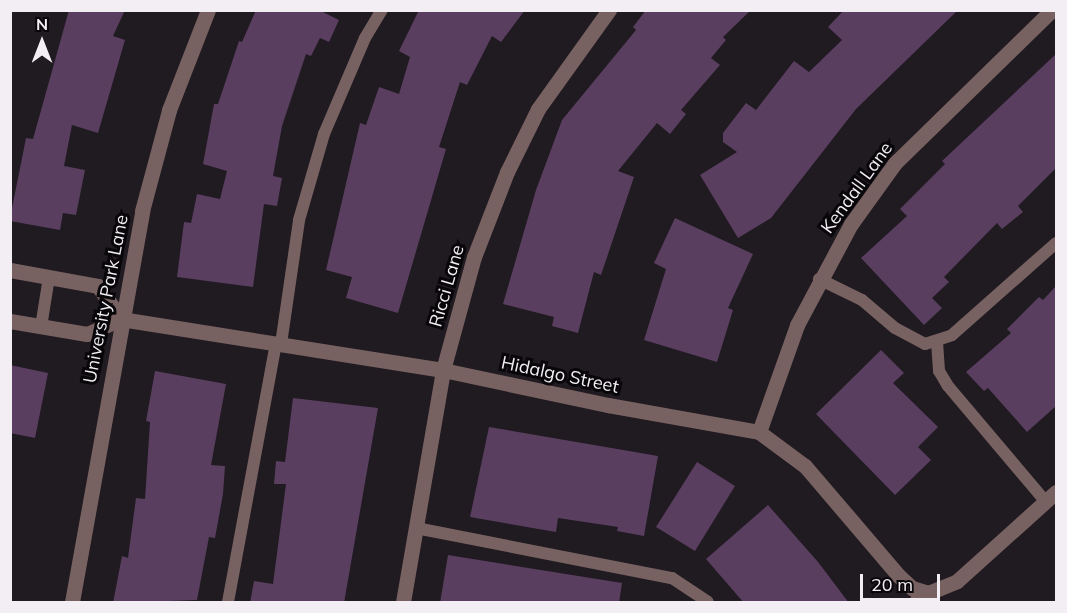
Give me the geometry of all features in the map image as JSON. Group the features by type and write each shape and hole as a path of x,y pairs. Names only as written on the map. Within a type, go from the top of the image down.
{"street":[{"name":"University Park Lane","path":"72,603 120,319 142,211 169,110 208,10"},
{"name":"Ricci Lane","path":"403,603 443,370 474,257 507,172 538,109 609,10"},
{"name":"Kendall Lane","path":"759,432 796,325 850,224 895,163 1052,10"},
{"path":"10,270 98,286 120,319 87,334 10,321"},
{"name":"Hidalgo Street","path":"120,319 443,370 608,405 759,432 805,466 899,576 921,595"},
{"path":"921,595 957,581 1051,497"}],"lane":[{"path":"228,603 279,344 299,220 324,134 365,38 382,10"},
{"path":"819,279 862,300 912,339 925,344 937,342 952,335 1056,243"},
{"path":"41,327 50,277"},
{"path":"937,342 939,371 948,386 1051,497"},
{"path":"416,528 672,578 708,603"}],"building":[{"path":"69,10 125,10 113,36 125,40 98,133 72,125 64,166 85,170 76,215 63,213 60,230 10,221 10,218 26,138 33,139"},
{"path":"256,10 319,10 339,20 329,42 320,38 311,56 306,54 282,126 273,176 282,178 277,206 264,204 253,287 177,277 184,222 191,223 197,194 220,199 227,171 203,164 214,104 218,104 239,41 242,42"},
{"path":"419,10 525,10 501,42 492,36 467,85 460,82 439,147 446,149 398,313 346,298 352,277 326,270 360,123 366,125 379,87 399,94 410,57 399,51"},
{"path":"646,10 751,10 723,37 726,40 711,58 720,65 681,110 686,114 670,134 657,123 618,171 634,177 601,275 594,272 578,333 552,326 554,317 503,304 536,190 562,120 636,30 633,27"},
{"path":"844,10 958,10 856,109 771,218 738,238 700,175 737,152 723,142 723,133 746,103 756,110 794,61 809,72 842,40 828,27"},
{"path":"1056,54 1056,168 1018,206 1023,212 1002,229 997,223 944,277 949,282 932,298 942,308 924,325 861,258 907,216 900,209 945,164 942,161"},
{"path":"675,218 753,254 728,308 733,310 717,362 644,340 666,269 654,263"},
{"path":"1056,286 1056,406 1027,432 988,388 984,391 966,372 1011,333 1007,329 1039,297 1043,300"},
{"path":"881,350 904,373 893,383 938,427 918,447 931,460 895,495 816,414"},
{"path":"10,365 48,373 35,438 10,433"},
{"path":"155,371 226,384 211,465 225,466 223,494 215,538 209,537 197,600 113,603 122,556 128,558 136,498 145,499 150,422 146,421"},
{"path":"293,398 378,408 344,603 250,603 254,581 273,584 286,484 274,484 276,461 285,462"},
{"path":"489,427 658,456 644,536 617,531 618,527 558,518 556,532 470,517"},
{"path":"697,462 735,486 695,551 656,527"},
{"path":"768,505 818,562 849,603 744,603 706,559"},
{"path":"448,555 622,583 619,603 440,603"}]}
